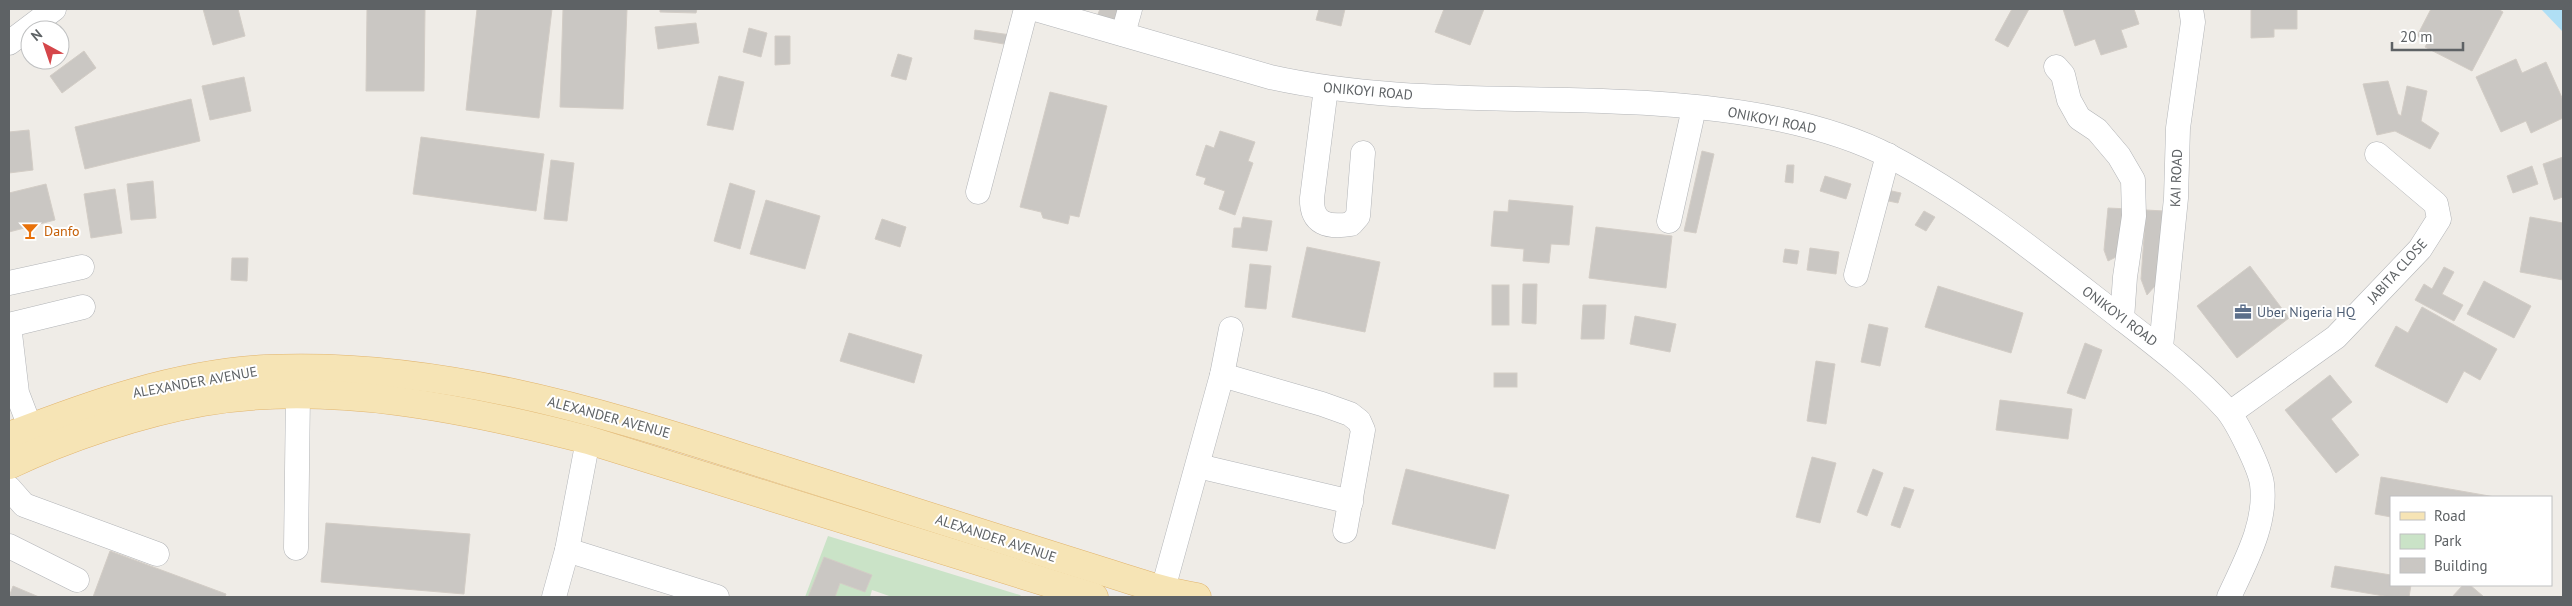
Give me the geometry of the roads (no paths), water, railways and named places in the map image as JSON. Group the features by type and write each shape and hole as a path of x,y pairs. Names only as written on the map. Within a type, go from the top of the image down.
{"main road":[{"name":"ALEXANDER AVENUE","path":"20,431 109,399 155,386 207,377 264,369 410,374 479,385 545,400 666,432 1163,590 1197,597"},
{"name":"ALEXANDER AVENUE","path":"9,465 66,442 150,414 203,402 298,394 407,402 512,420 588,440 1094,597"}],"street":[{"path":"9,43 54,9"},
{"path":"978,192 1026,9"},
{"name":"ONIKOYI ROAD","path":"1035,9 1270,77 1326,88 1362,93 1642,103 1694,108 1778,119 1839,135 1888,155 1933,181 2022,241 2161,347 2230,413 2252,454 2262,483 2261,510 2255,540 2229,597"},
{"path":"1123,34 1130,9"},
{"name":"KAI ROAD","path":"2161,347 2176,198 2178,128 2193,22 2191,9"},
{"path":"2056,66 2063,75 2069,100 2079,118 2097,130 2119,156 2133,180 2134,216 2125,277 2122,319"},
{"path":"1326,88 1312,198 1312,211 1318,220 1328,224 1343,225 1352,224 1358,216 1363,153"},
{"path":"1669,221 1694,108"},
{"name":"JABITA CLOSE","path":"2230,413 2336,337 2420,249 2440,219 2436,204 2377,154"},
{"path":"1856,275 1888,155"},
{"path":"9,284 82,267"},
{"path":"20,431 9,324 83,307"},
{"path":"1163,590 1222,376 1231,329"},
{"path":"1222,376 1322,404 1350,414 1359,421 1363,430 1345,531"},
{"path":"296,548 298,394"},
{"path":"554,597 567,550 588,440"},
{"path":"1198,466 1351,502"},
{"path":"9,488 24,505 157,554"},
{"path":"9,546 77,580"},
{"path":"567,550 717,597"}],"water":[{"path":"2541,9 2563,9 2563,32"}],"place":[{"name":"Danfo","path":"30,231"},
{"name":"Uber Nigeria HQ","path":"2243,312"}]}
